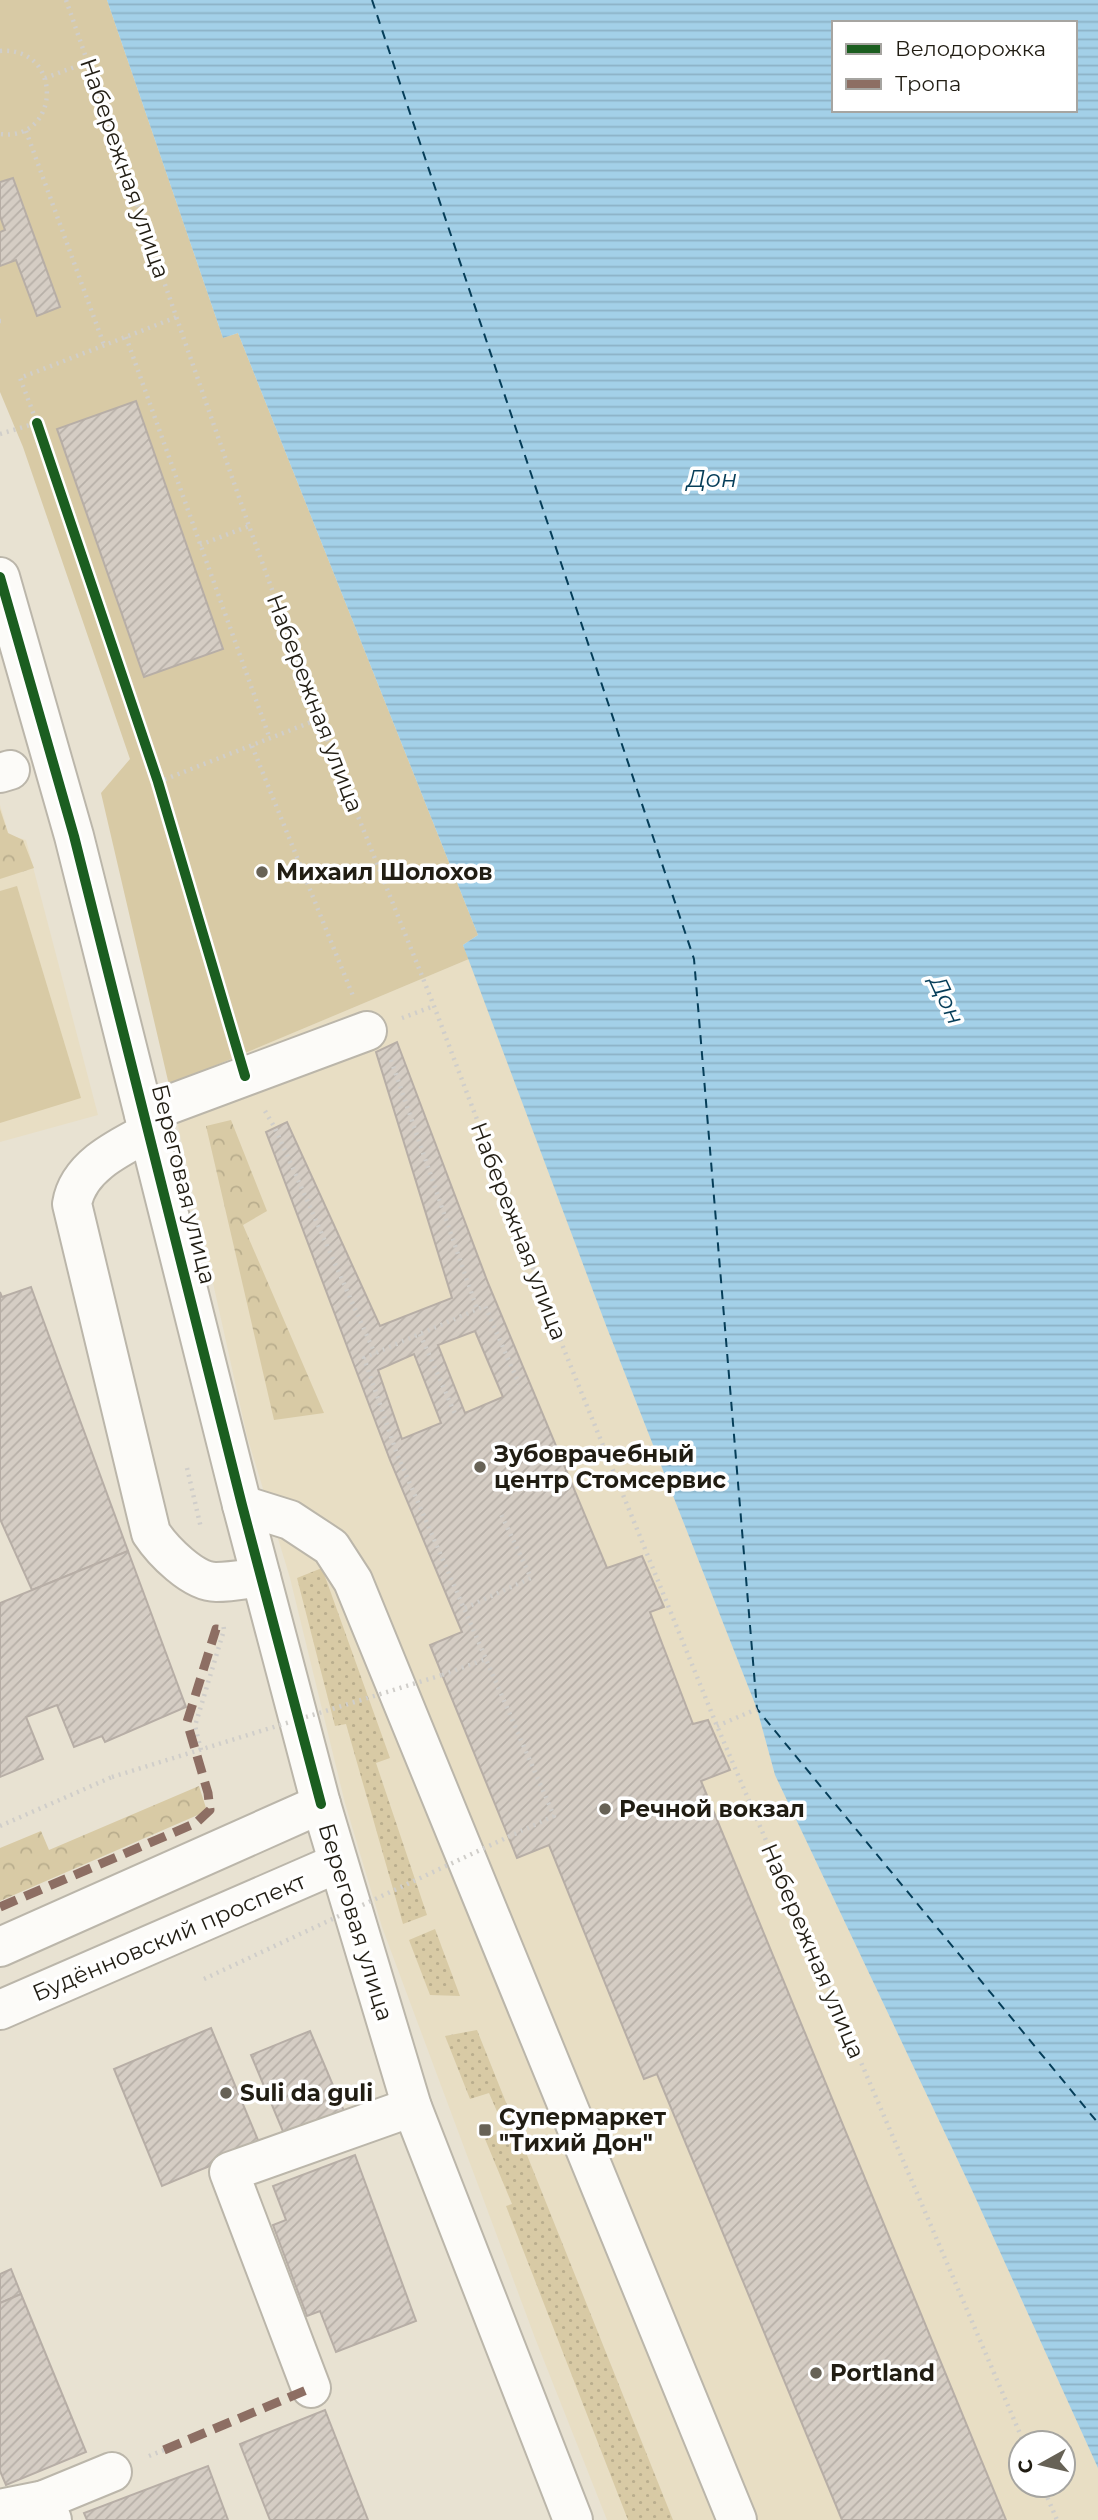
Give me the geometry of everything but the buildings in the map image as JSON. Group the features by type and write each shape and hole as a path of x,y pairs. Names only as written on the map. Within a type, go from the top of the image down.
{"main road":[{"name":"Береговая улица","path":"0,577 74,836 242,1505 338,1863 412,2107 573,2520"},
{"path":"261,1577 214,1582 188,1571 160,1546 151,1534 72,1204 75,1190 85,1175 146,1123 377,1039"},
{"path":"242,1505 290,1520 331,1547 353,1581 737,2520"},
{"path":"0,1947 321,1804"},
{"name":"Будённовский проспект","path":"0,2010 338,1863"},
{"path":"311,2388 229,2172 412,2107"},
{"path":"0,2509 48,2510 112,2472"}],"path":[{"path":"0,51 25,55 38,65 45,78 48,93 45,108 37,121 26,131 0,134"},
{"path":"45,78 88,62"},
{"path":"26,131 104,345"},
{"path":"20,379 177,317"},
{"path":"126,337 270,738"},
{"path":"16,367 41,436"},
{"path":"0,434 37,423"},
{"path":"200,545 249,526"},
{"path":"158,782 319,719"},
{"path":"252,746 377,1039 477,1309"},
{"path":"154,769 162,796"},
{"path":"275,1128 375,1353"},
{"path":"204,1979 554,1816 397,1454 364,1358 485,1306 519,1384"},
{"path":"420,1334 456,1416"},
{"path":"465,1608 531,1578 500,1512"},
{"path":"201,1751 195,1726 224,1630"},
{"path":"0,1826 112,1777 486,1659"},
{"path":"717,1726 757,1709"},
{"path":"1048,2499 1057,2520"}],"shaded area":[{"path":"0,805 9,835 26,840 98,1115 0,1142"},
{"path":"469,959 607,1328 757,1709 775,1775 971,2188 1098,2468 1098,2520 607,2520 535,2338 382,1927 345,1803 290,1578 247,1436 169,1085"}],"green space":[{"path":"0,0 107,0 223,338 238,333 478,935 463,945 469,959 169,1085 101,793 130,759 23,447 0,392"},
{"path":"0,809 8,833 23,840 34,868 0,879"},
{"path":"17,886 81,1098 0,1123 0,891"},
{"path":"231,1120 267,1211 243,1225 324,1413 274,1420 206,1126"},
{"path":"322,1568 390,1758 376,1763 427,1915 403,1924 346,1724 335,1726 297,1578"},
{"path":"199,1786 207,1811 0,1901 0,1848 41,1831 49,1850"},
{"path":"435,1929 460,1996 430,1995 409,1940"},
{"path":"477,2030 673,2520 628,2520 506,2206 512,2204 485,2139 505,2130 489,2093 470,2099 445,2036"}],"water":[{"name":"Дон","path":"107,0 1098,0 1098,2468 971,2188 775,1775 757,1709 607,1328 463,945 478,935 238,333 223,338"}],"ferry route":[{"path":"372,0 694,959 757,1709 1098,2123"}],"marked path":[{"path":"0,1907 196,1823 210,1810 208,1793 187,1722 216,1629 224,1630"},
{"path":"164,2450 311,2388"}],"cycle path":[{"path":"37,423 158,782 245,1076"},
{"path":"0,577 74,836 242,1505 321,1804"}],"place":[{"name":"Михаил Шолохов","path":"262,872"},
{"name":"Зубоврачебный центр Стомсервис","path":"480,1467"},
{"name":"Речной вокзал","path":"605,1809"},
{"name":"Suli da guli","path":"226,2093"},
{"name":"Супермаркет \"Тихий Дон\"","path":"485,2130"},
{"name":"Portland","path":"816,2373"}]}
